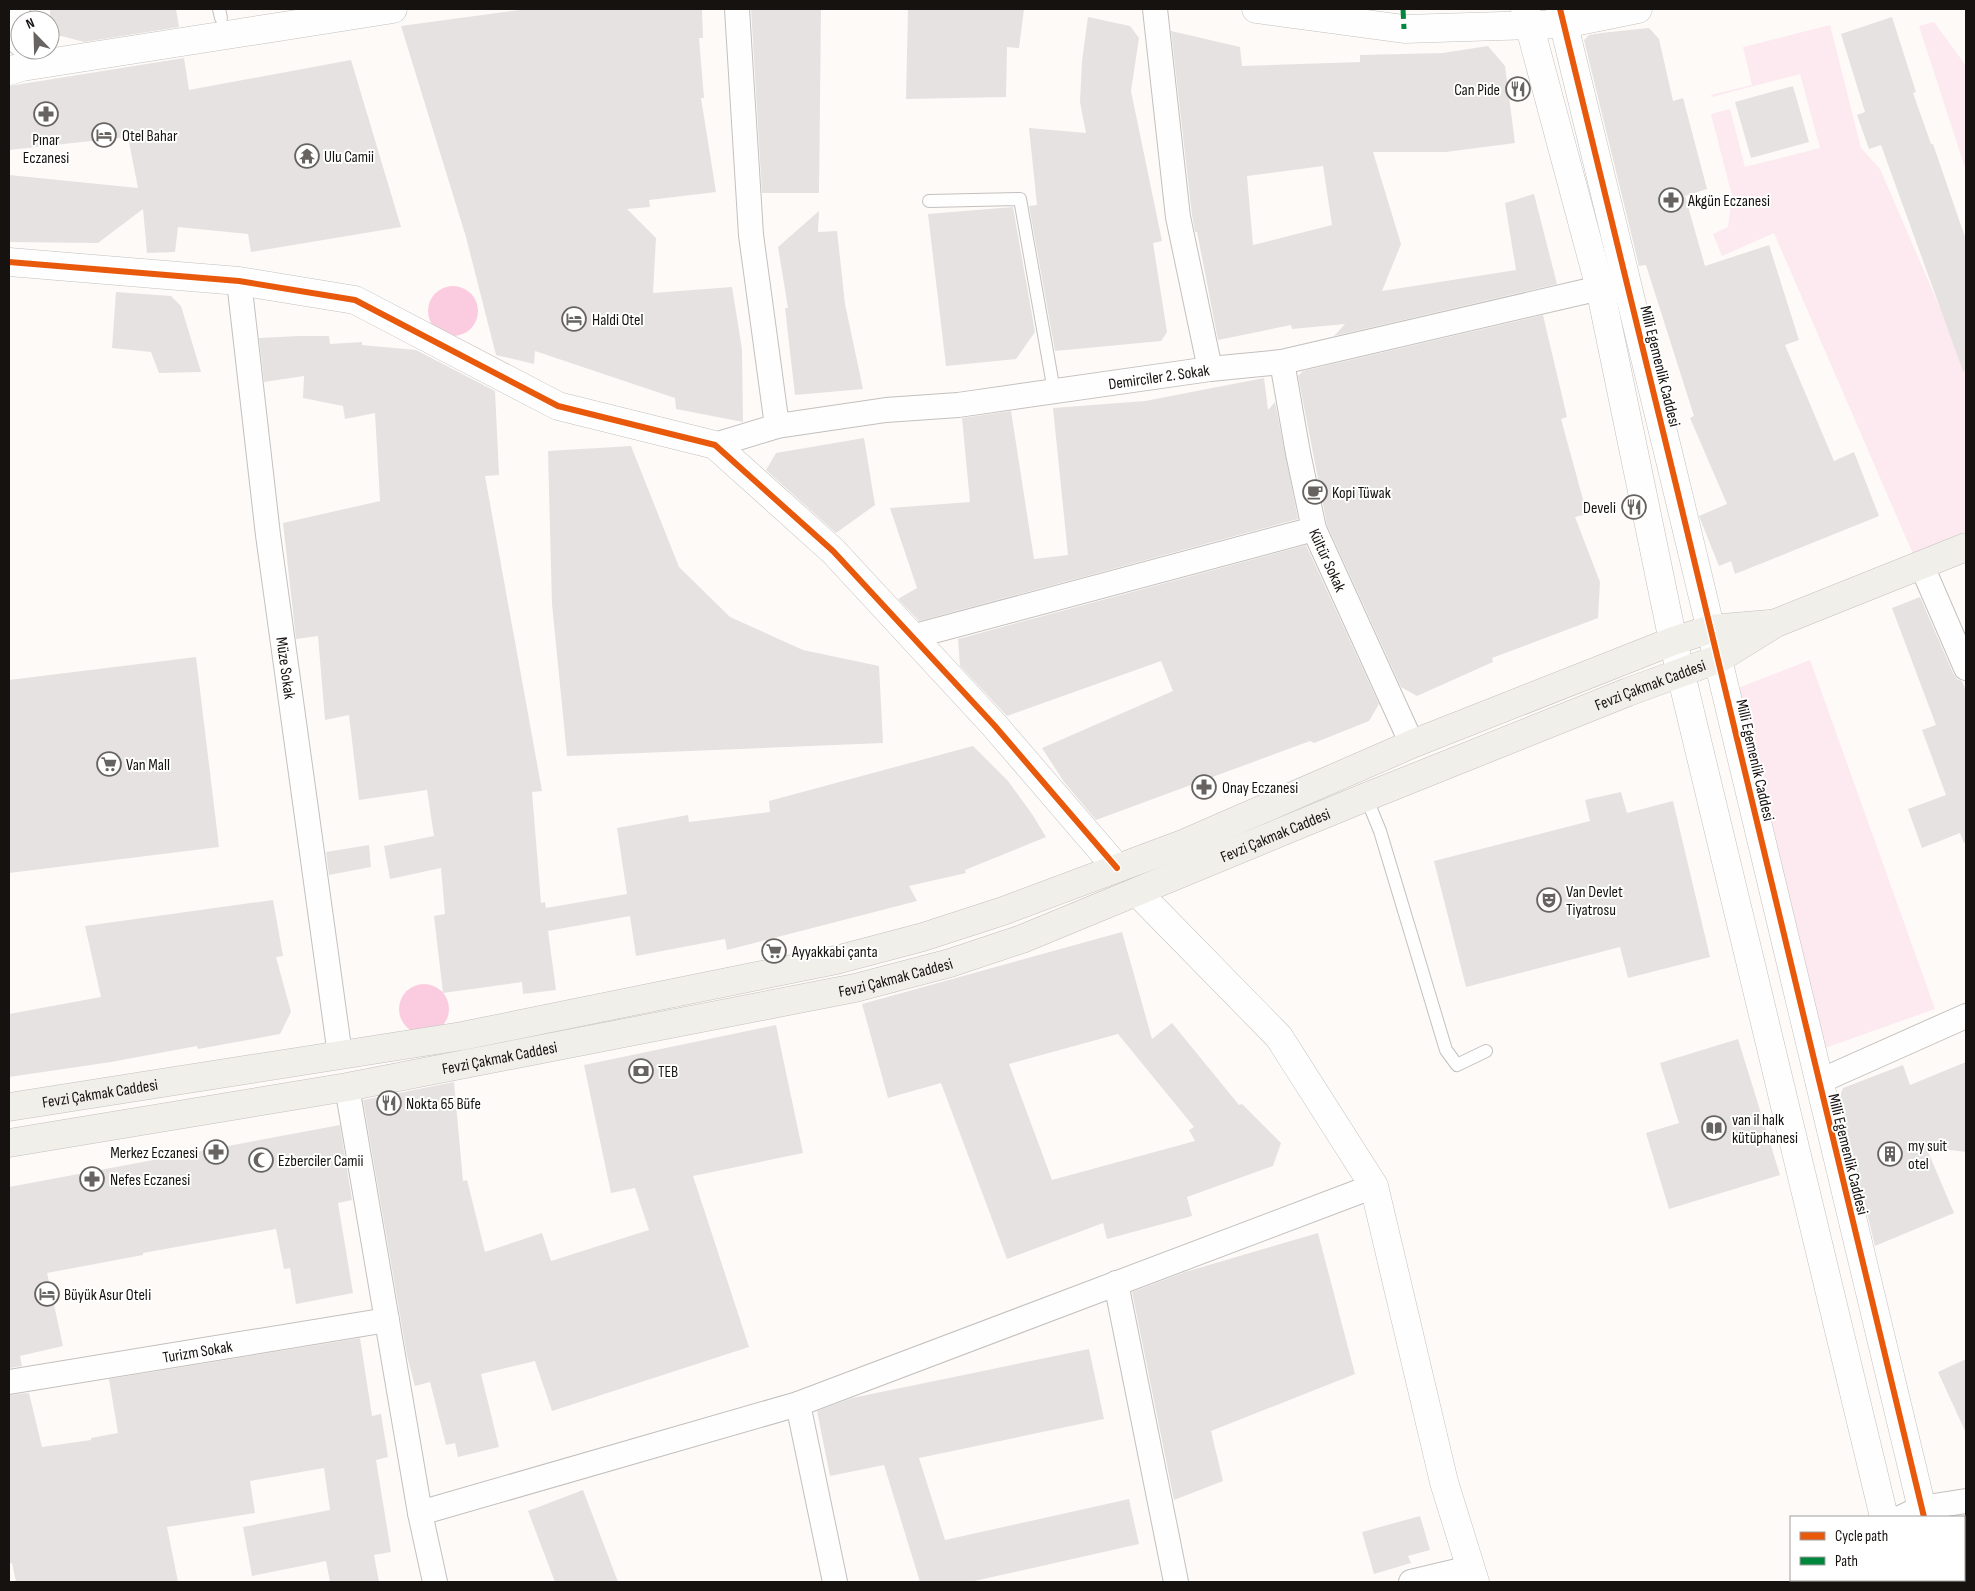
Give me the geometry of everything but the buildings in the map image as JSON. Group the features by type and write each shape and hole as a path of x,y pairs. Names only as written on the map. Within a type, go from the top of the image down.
{"main road":[{"path":"1776,623 1966,547"},
{"name":"Fevzi Çakmak Caddesi","path":"9,1107 462,1036 836,960 923,937 1004,911 1185,843 1412,744 1673,641 1711,629 1776,623"},
{"name":"Fevzi Çakmak Caddesi","path":"9,1143 347,1087 855,988 950,963 1022,940 1366,797 1718,659 1776,623"}],"street":[{"path":"60,44 220,14 272,9"},
{"path":"60,35 393,9"},
{"path":"737,9 751,235 777,426"},
{"path":"1155,9 1178,217 1210,369"},
{"path":"1256,9 1404,29 1638,9"},
{"name":"Milli Egemenlik Caddesi","path":"1562,16 1711,629 1818,1082 1916,1514"},
{"path":"1527,17 1600,288 1673,641 1884,1516"},
{"path":"9,262 240,281 355,300 558,406 715,445 833,552 994,725 1117,868"},
{"name":"Müze Sokak","path":"240,281 270,545 340,1055"},
{"name":"Demirciler 2. Sokak","path":"715,445 777,426 886,410 958,405 1210,369 1282,362 1600,288"},
{"name":"Kültür Sokak","path":"1282,362 1298,454 1314,529 1412,744"},
{"path":"911,637 1314,529"},
{"path":"1921,564 1966,668"},
{"path":"1137,892 1278,1037 1374,1186 1444,1482 1472,1575 1411,1582"},
{"path":"1818,1082 1966,1016"},
{"path":"347,1087 420,1513 435,1582"},
{"path":"420,1513 798,1404 1374,1186"},
{"path":"1116,1283 1176,1582"},
{"name":"Turizm Sokak","path":"9,1382 387,1320"},
{"path":"798,1404 834,1582"},
{"path":"1916,1514 1966,1503"},
{"path":"1957,1516 1966,1503"}],"lane":[{"path":"929,201 1020,199 1054,391"},
{"path":"1366,797 1380,830 1446,1050 1457,1065 1486,1051"}],"shaded area":[{"path":"1934,22 1966,66 1966,171 1919,26"},
{"path":"1830,25 1861,148 1880,169 1966,368 1966,531 1913,554 1774,233 1722,256 1713,234 1728,227 1732,196 1711,114 1730,109 1745,167 1820,148 1800,74 1712,97 1711,95 1752,85 1743,47"},
{"path":"453,286 463,288 471,293 476,301 478,311 476,321 471,329 463,334 453,336 443,334 435,329 430,321 428,311 430,301 435,293 443,288"},
{"path":"1810,660 1935,1009 1825,1048 1738,688"},
{"path":"424,984 434,986 442,991 447,999 449,1009 447,1019 442,1027 434,1032 424,1034 414,1032 406,1027 401,1019 399,1009 401,999 406,991 414,986"}],"marked path":[{"path":"1403,9 1404,29"}],"cycle path":[{"path":"1560,9 1924,1516"},
{"path":"9,262 239,281 355,300 558,406 715,445 833,551 994,725 1117,868"}],"place":[{"name":"Can Pide","path":"1518,89"},
{"name":"Pınar Eczanesi","path":"46,114"},
{"name":"Otel Bahar","path":"104,135"},
{"name":"Ulu Camii","path":"307,156"},
{"name":"Akgün Eczanesi","path":"1671,200"},
{"name":"Haldi Otel","path":"574,319"},
{"name":"Kopi Tüwak","path":"1315,492"},
{"name":"Develi","path":"1634,507"},
{"name":"Van Mall","path":"109,764"},
{"name":"Onay Eczanesi","path":"1204,787"},
{"name":"Van Devlet Tiyatrosu","path":"1549,900"},
{"name":"Ayyakkabi çanta","path":"774,951"},
{"name":"TEB","path":"641,1071"},
{"name":"Nokta 65 Büfe","path":"389,1103"},
{"name":"van il halk kütüphanesi","path":"1714,1128"},
{"name":"Merkez Eczanesi","path":"216,1152"},
{"name":"my suit otel","path":"1890,1154"},
{"name":"Ezberciler Camii","path":"261,1160"},
{"name":"Nefes Eczanesi","path":"92,1179"},
{"name":"Büyük Asur Oteli","path":"47,1294"}]}
